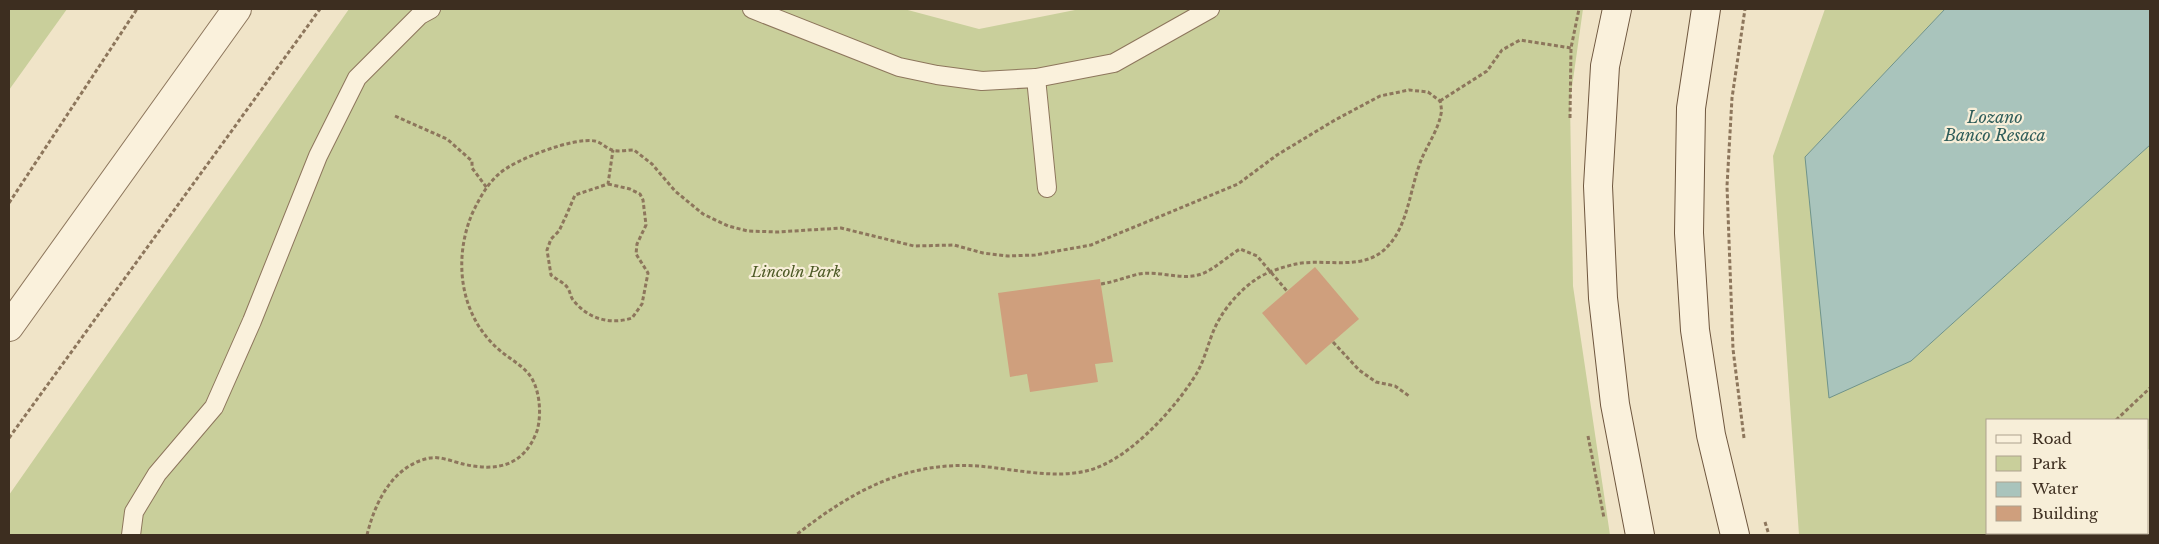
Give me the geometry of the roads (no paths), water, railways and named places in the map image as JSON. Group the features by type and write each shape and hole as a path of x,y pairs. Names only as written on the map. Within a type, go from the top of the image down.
{"main road":[{"path":"9,327 237,9"},
{"path":"1617,9 1605,66 1598,186 1603,298 1615,404 1640,535"},
{"path":"1706,9 1691,108 1689,233 1695,330 1710,425 1735,535"}],"lane":[{"path":"131,535 134,512 157,474 214,407 252,321 318,156 357,78 420,15 431,9"},
{"path":"752,9 899,66 937,75 982,81 1036,78 1114,63 1210,9"},
{"path":"1036,78 1048,188"}],"water":[{"name":"Lozano Banco Resaca","path":"1945,9 2150,9 2150,145 1911,361 1829,398 1805,157"}],"park label":[{"name":"Lincoln Park","path":"796,272"}]}
